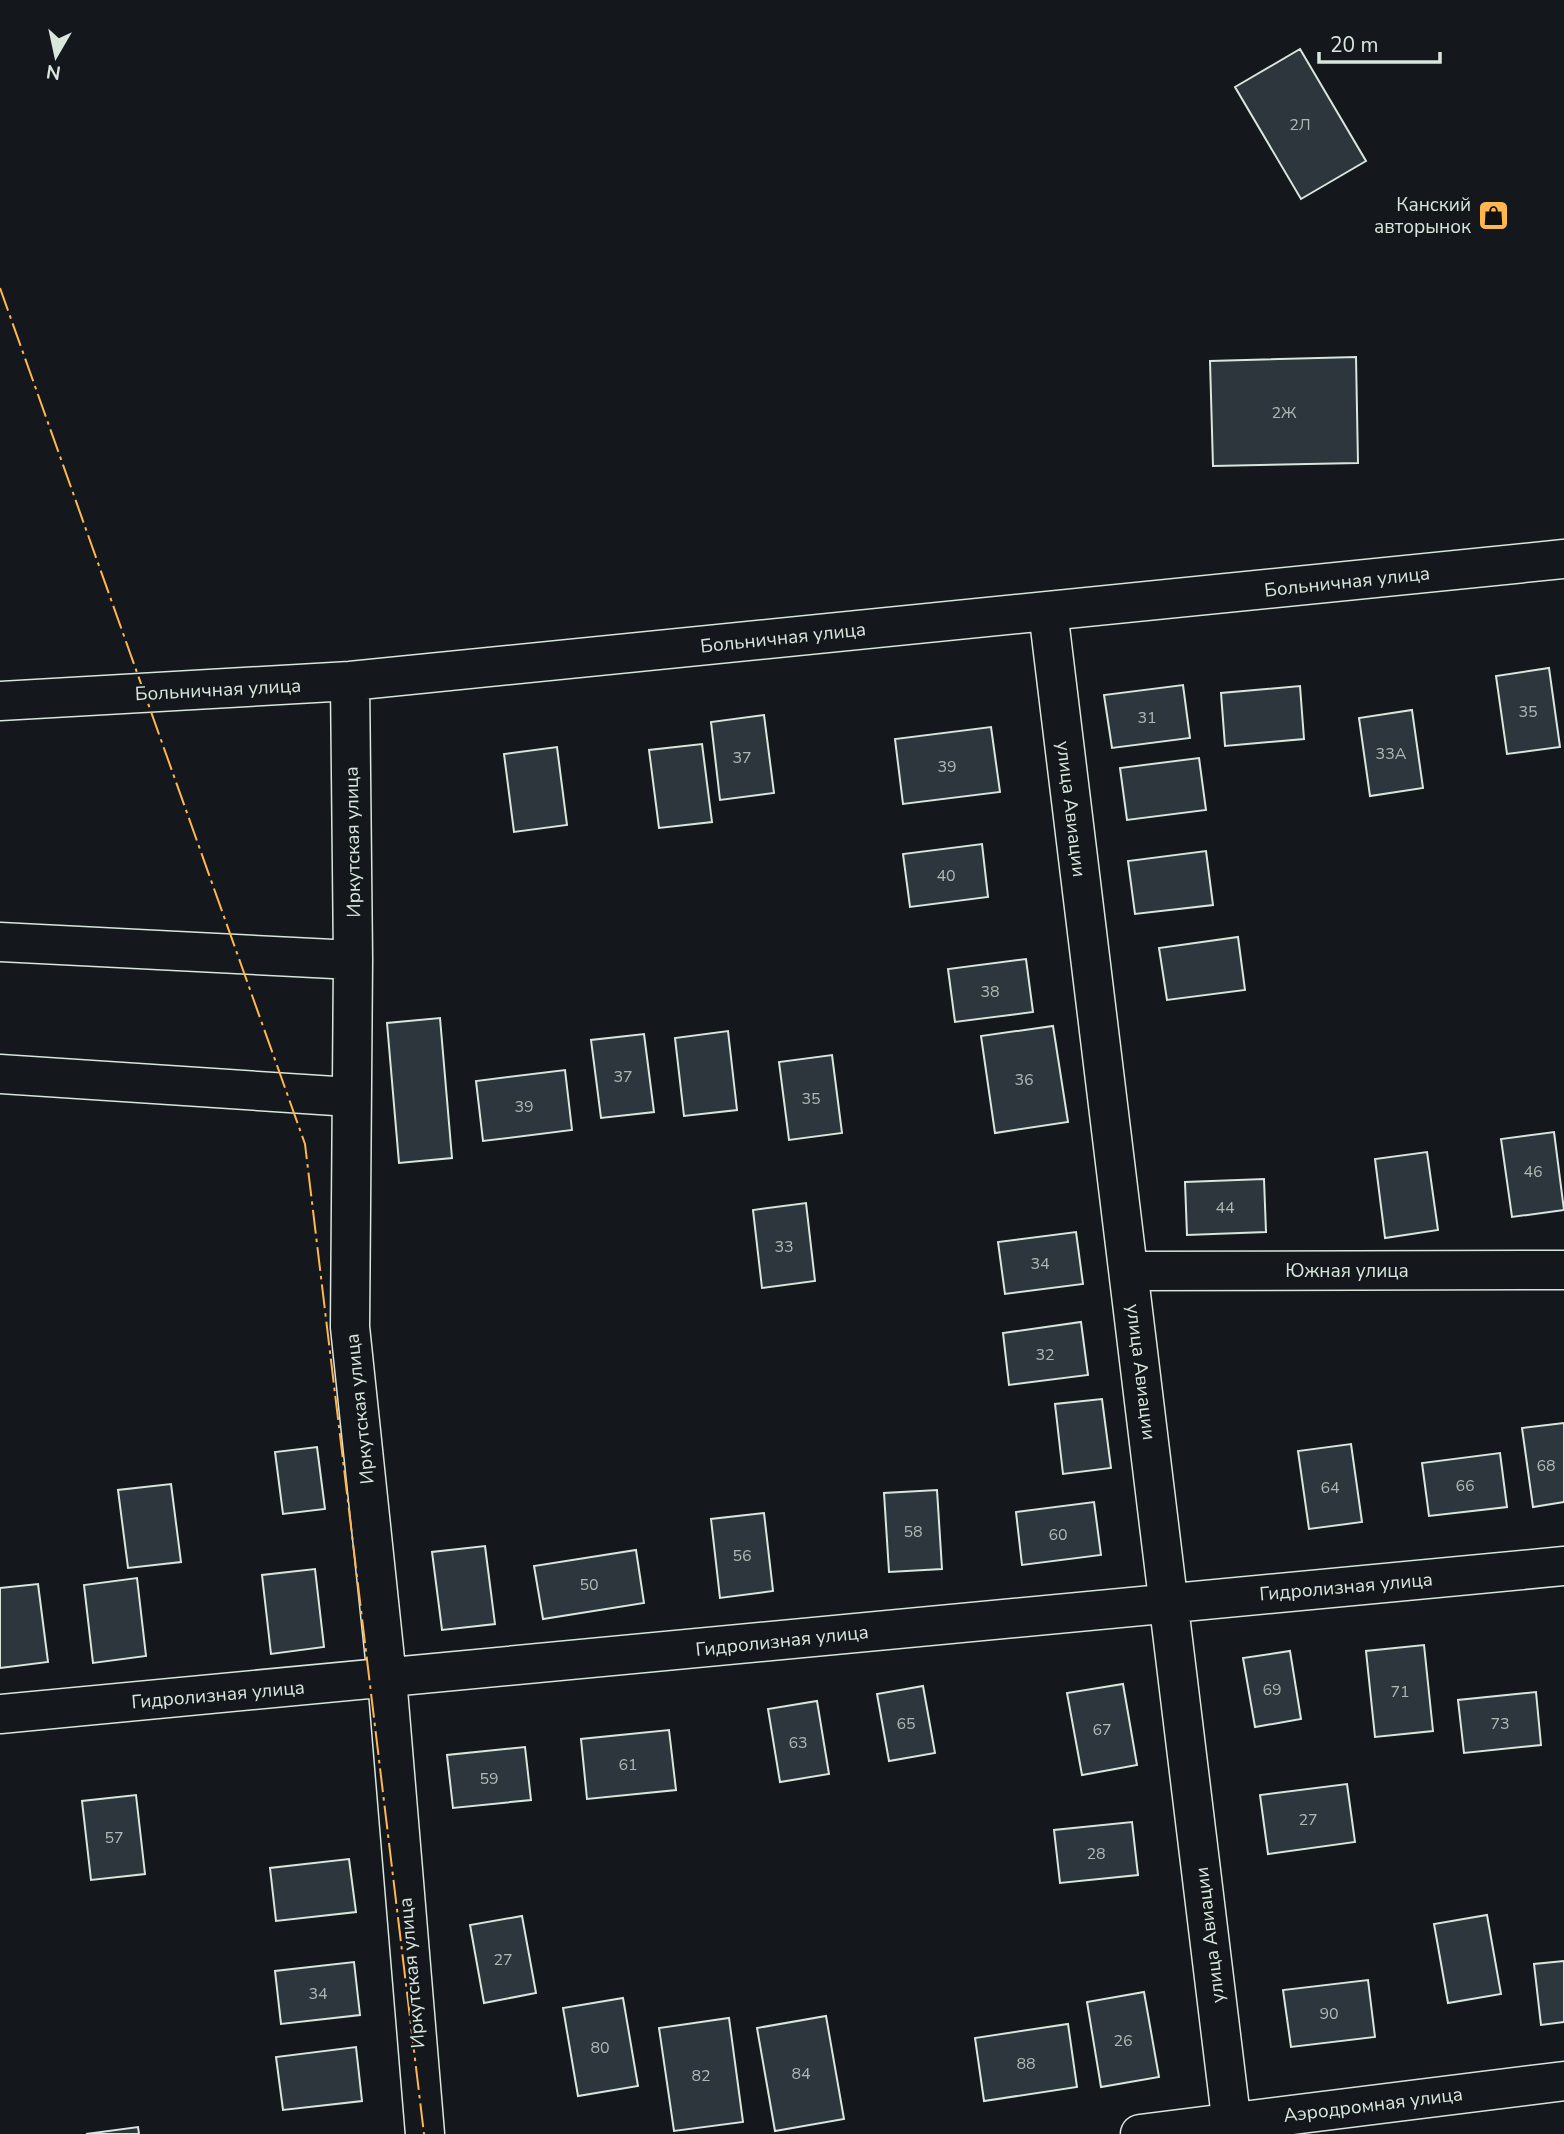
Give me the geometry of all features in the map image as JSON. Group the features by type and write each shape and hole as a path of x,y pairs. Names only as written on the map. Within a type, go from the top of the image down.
{"street":[{"name":"Больничная улица","path":"0,701 350,681 1564,559"},
{"name":"улица Авиации","path":"1048,611 1232,2127"},
{"name":"Иркутская улица","path":"350,681 353,960 350,1327 387,1678 425,2134"},
{"path":"0,942 353,960"},
{"path":"0,1074 350,1097"},
{"name":"Южная улица","path":"1129,1271 1564,1270"},
{"name":"Гидролизная улица","path":"0,1714 1564,1566"},
{"name":"Аэродромная улица","path":"1140,2134 1232,2127 1564,2081"}],"building":[{"path":"1300,49 1366,161 1301,199 1235,87"},
{"path":"1356,357 1358,463 1213,466 1210,361"},
{"path":"1549,668 1560,747 1507,754 1496,676"},
{"path":"1183,685 1190,738 1112,748 1104,695"},
{"path":"1300,686 1304,739 1225,746 1221,693"},
{"path":"1412,710 1423,788 1370,796 1359,718"},
{"path":"764,715 774,793 720,800 711,722"},
{"path":"991,727 1000,792 903,804 895,739"},
{"path":"702,744 712,822 659,828 649,750"},
{"path":"557,747 567,825 514,832 504,754"},
{"path":"1199,758 1206,810 1127,820 1120,768"},
{"path":"982,844 988,897 910,907 903,854"},
{"path":"1206,851 1213,905 1135,914 1128,861"},
{"path":"1238,937 1245,990 1167,1000 1159,948"},
{"path":"1026,959 1033,1012 955,1022 948,969"},
{"path":"440,1018 452,1158 399,1163 387,1023"},
{"path":"1053,1026 1068,1122 995,1133 981,1036"},
{"path":"728,1031 737,1110 684,1116 675,1038"},
{"path":"644,1034 654,1112 601,1118 591,1040"},
{"path":"832,1055 842,1133 789,1140 779,1062"},
{"path":"565,1070 572,1130 483,1141 476,1081"},
{"path":"1554,1132 1564,1210 1512,1217 1501,1139"},
{"path":"1427,1152 1438,1230 1385,1238 1375,1159"},
{"path":"1264,1179 1266,1232 1187,1235 1185,1182"},
{"path":"806,1203 815,1281 762,1288 753,1210"},
{"path":"1076,1232 1083,1284 1005,1294 998,1242"},
{"path":"1081,1322 1088,1375 1009,1385 1003,1333"},
{"path":"1102,1399 1111,1468 1063,1474 1055,1404"},
{"path":"1564,1423 1564,1502 1533,1507 1522,1428"},
{"path":"1351,1444 1362,1522 1309,1529 1298,1451"},
{"path":"317,1447 325,1509 283,1514 275,1452"},
{"path":"1500,1453 1507,1507 1429,1516 1422,1463"},
{"path":"171,1484 181,1562 128,1568 118,1490"},
{"path":"937,1490 942,1569 889,1572 884,1493"},
{"path":"1094,1502 1101,1555 1022,1565 1016,1512"},
{"path":"764,1513 773,1591 720,1598 711,1519"},
{"path":"485,1546 495,1624 442,1630 432,1552"},
{"path":"636,1550 644,1603 543,1619 534,1566"},
{"path":"315,1569 324,1647 271,1654 262,1575"},
{"path":"137,1578 146,1656 93,1663 84,1585"},
{"path":"38,1584 48,1662 0,1668 0,1588"},
{"path":"1424,1645 1433,1731 1375,1737 1366,1651"},
{"path":"1290,1651 1301,1719 1255,1727 1243,1658"},
{"path":"1123,1684 1137,1765 1082,1775 1067,1693"},
{"path":"923,1686 935,1753 889,1761 877,1694"},
{"path":"1536,1692 1541,1745 1464,1753 1458,1700"},
{"path":"817,1701 829,1774 780,1782 768,1709"},
{"path":"669,1730 676,1790 587,1799 581,1739"},
{"path":"525,1747 531,1800 453,1808 447,1755"},
{"path":"1347,1784 1355,1842 1268,1854 1260,1795"},
{"path":"136,1795 145,1874 91,1880 82,1801"},
{"path":"1132,1822 1138,1875 1060,1883 1054,1830"},
{"path":"349,1859 356,1912 276,1921 270,1868"},
{"path":"1487,1915 1501,1994 1448,2003 1434,1924"},
{"path":"522,1916 536,1993 484,2003 470,1925"},
{"path":"1564,1961 1564,2022 1541,2025 1534,1964"},
{"path":"354,1962 360,2015 281,2024 275,1971"},
{"path":"1368,1980 1375,2037 1291,2047 1283,1990"},
{"path":"1144,1992 1159,2077 1101,2087 1087,2002"},
{"path":"623,1998 638,2086 578,2096 563,2008"},
{"path":"826,2016 844,2119 775,2131 757,2028"},
{"path":"729,2018 743,2122 674,2131 659,2028"},
{"path":"1068,2024 1077,2087 984,2101 975,2038"},
{"path":"356,2047 362,2101 283,2110 276,2057"},
{"path":"138,2127 139,2134 86,2134"}],"power":[{"path":"0,288 305,1144 424,2134"}],"place":[{"name":"Канский авторынок","path":"1494,215"}]}
